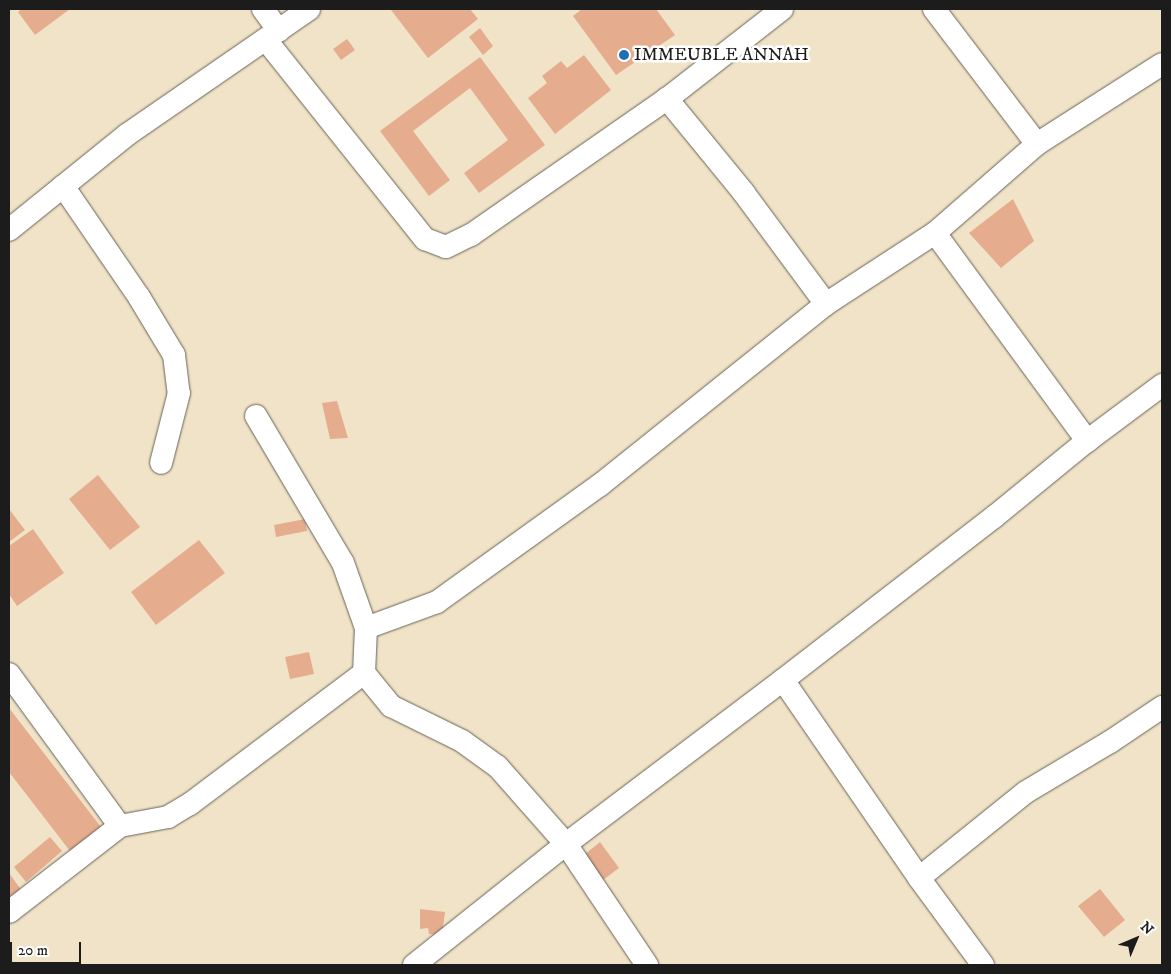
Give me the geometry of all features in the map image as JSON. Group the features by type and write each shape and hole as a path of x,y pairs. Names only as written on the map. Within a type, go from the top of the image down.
{"street":[{"path":"264,9 273,35 425,239 446,247 471,235 667,99 782,9"},
{"path":"9,230 128,134 309,9"},
{"path":"934,9 1037,144"},
{"path":"366,628 437,602 600,485 826,304 935,232 1037,144 1162,64"},
{"path":"667,99 744,193 826,304"},
{"path":"63,186 139,297 174,355 179,394 161,463"},
{"path":"935,232 1087,441"},
{"path":"414,965 566,844 783,680 986,523 1087,441 1162,385"},
{"path":"256,416 343,563 366,628 364,673 391,706 462,741 498,767 566,844 647,965"},
{"path":"9,912 120,826 168,817 190,804 364,673"},
{"path":"9,674 120,826"},
{"path":"783,680 919,878 982,965"},
{"path":"919,878 1026,792 1110,742 1162,706"}],"building":[{"path":"22,9 70,9 35,35 18,12"},
{"path":"392,9 470,9 478,19 428,58"},
{"name":"IMMEUBLE ANNAH","path":"582,9 656,9 675,35 616,75 573,16"},
{"path":"480,28 493,46 483,55 469,37"},
{"path":"347,39 355,50 341,60 333,49"},
{"path":"584,55 611,90 555,134 528,98 547,83 542,76 561,61 567,68"},
{"path":"480,57 545,145 479,193 464,173 508,140 470,88 413,131 450,180 429,196 380,131"},
{"path":"1013,199 1034,241 1001,268 969,233"},
{"path":"337,401 348,438 330,439 322,403"},
{"path":"98,475 140,527 110,550 69,499"},
{"path":"9,509 25,530 9,542"},
{"path":"305,519 307,531 276,537 274,525"},
{"path":"33,529 64,573 17,606 9,594 9,546"},
{"path":"199,540 225,573 156,625 131,592"},
{"path":"309,652 314,674 290,679 285,657"},
{"path":"9,708 101,827 70,851 9,772"},
{"path":"50,837 62,851 26,882 14,867"},
{"path":"600,842 619,868 603,880 584,855"},
{"path":"9,873 22,891 9,901"},
{"path":"1100,889 1125,920 1104,937 1078,906"},
{"path":"420,909 445,912 442,935 429,934 428,928 420,929"}],"place":[{"name":"IMMEUBLE ANNAH","path":"624,55"}]}
